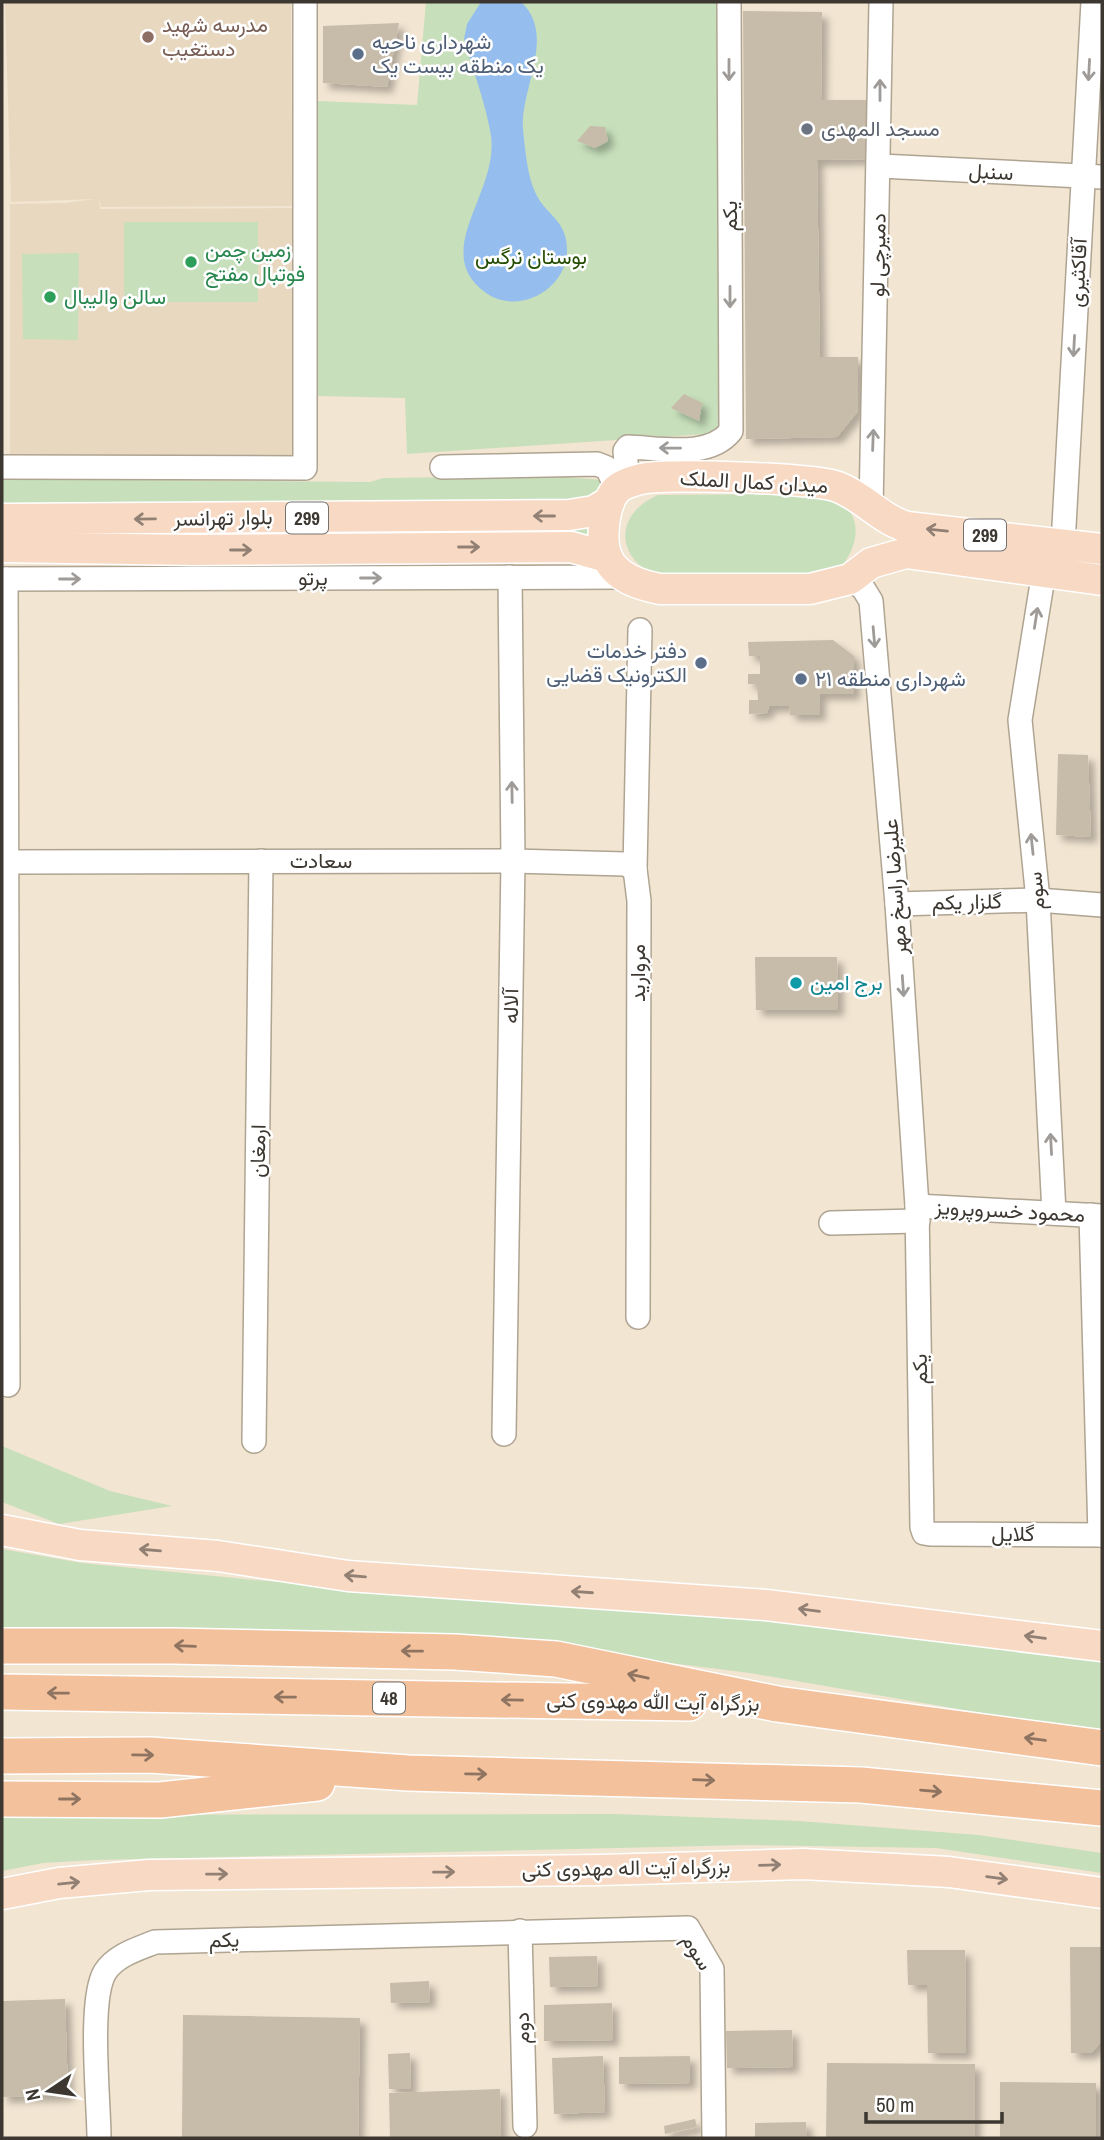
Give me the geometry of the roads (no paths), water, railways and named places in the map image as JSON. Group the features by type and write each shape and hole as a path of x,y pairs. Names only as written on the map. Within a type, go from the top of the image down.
{"highway":[{"name":"بزرگراه آیت الله مهدوی کنی","path":"10,1644 455,1652 556,1659 777,1704"},
{"name":"بزرگراه آیت الله مهدوی کنی","path":"2,1692 777,1704"},
{"name":"48","path":"777,1704 1102,1748"},
{"path":"2,1756 150,1755 408,1773 861,1786 1102,1808"},
{"path":"2,1799 160,1800 408,1773"}],"main road":[{"name":"میدان کمال الملک","path":"618,492 665,478 809,481 842,488 872,508"},
{"path":"618,492 604,528 616,567 640,585 660,589 810,589 860,571 876,537 872,508"},
{"name":"بلوار تهرانسر","path":"2,519 569,515 594,511 618,492"},
{"name":"299","path":"872,508 884,519 907,527 1102,549"},
{"name":"بلوار تهرانسر","path":"2,547 194,550 571,547 616,567"},
{"name":"299","path":"860,571 906,553 1102,579"},
{"path":"2,1530 80,1545 218,1556 348,1576 765,1605 1102,1646"},
{"name":"بزرگراه آیت اله مهدوی کنی","path":"2,1894 59,1884 149,1875 600,1870 803,1864 949,1872 1102,1893"}],"street":[{"path":"2,467 305,468 305,2"},
{"name":"یکم","path":"618,492 628,447 704,449 722,442 731,431 729,2"},
{"name":"دمیرچی لو","path":"872,508 881,2"},
{"name":"آقاکثیری","path":"1063,544 1093,177 1093,2"},
{"name":"سنبل","path":"880,166 1093,177"},
{"path":"442,467 597,464 607,468 618,492"},
{"name":"پرتو","path":"4,579 510,577 616,567"},
{"name":"علیرضا راسخ مهر","path":"860,571 863,588 872,601 897,904 918,1213"},
{"name":"سوم","path":"1044,571 1020,720 1038,901 1054,1213"},
{"name":"آلاله","path":"504,1434 513,861 510,577"},
{"path":"4,579 8,1385"},
{"name":"مروارید","path":"638,1317 639,901 635,869 640,630"},
{"name":"ارمغان","path":"254,1441 261,861"},
{"name":"سعادت","path":"6,862 513,861 625,864 635,869"},
{"name":"گلزار یکم","path":"897,904 1038,901 1102,905"},
{"name":"یکم","path":"918,1213 924,1533"},
{"name":"محمود خسروپرویز","path":"831,1223 918,1213 1054,1213 1097,1216"},
{"path":"1097,1216 1101,1535"},
{"name":"گلایل","path":"924,1533 1101,1535"},
{"name":"سوم","path":"520,1931 688,1928 712,1969 715,2138"},
{"name":"یکم","path":"99,2138 97,1998 106,1972 125,1954 155,1942 520,1931"},
{"name":"دوم","path":"520,1931 524,2126"}],"water":[{"path":"481,2 521,2 531,15 536,30 537,46 524,113 526,153 535,192 560,224 567,250 565,264 550,287 526,300 499,299 486,293 470,277 464,259 470,221 491,158 489,124 464,39 467,24"}],"place":[{"name":"مدرسه شهید دستغیب","path":"148,37"},
{"name":"شهرداری ناحیه یک منطقه بیست یک","path":"358,54"},
{"name":"مسجد المهدی","path":"807,129"},
{"name":"زمین چمن فوتبال مفتح","path":"191,262"},
{"name":"سالن والیبال","path":"50,297"},
{"name":"دفتر خدمات الکترونیک قضایی","path":"701,663"},
{"name":"شهرداری منطقه ۲۱","path":"801,679"},
{"name":"برج امین","path":"796,983"}],"park label":[{"name":"بوستان نرگس","path":"531,257"}]}
